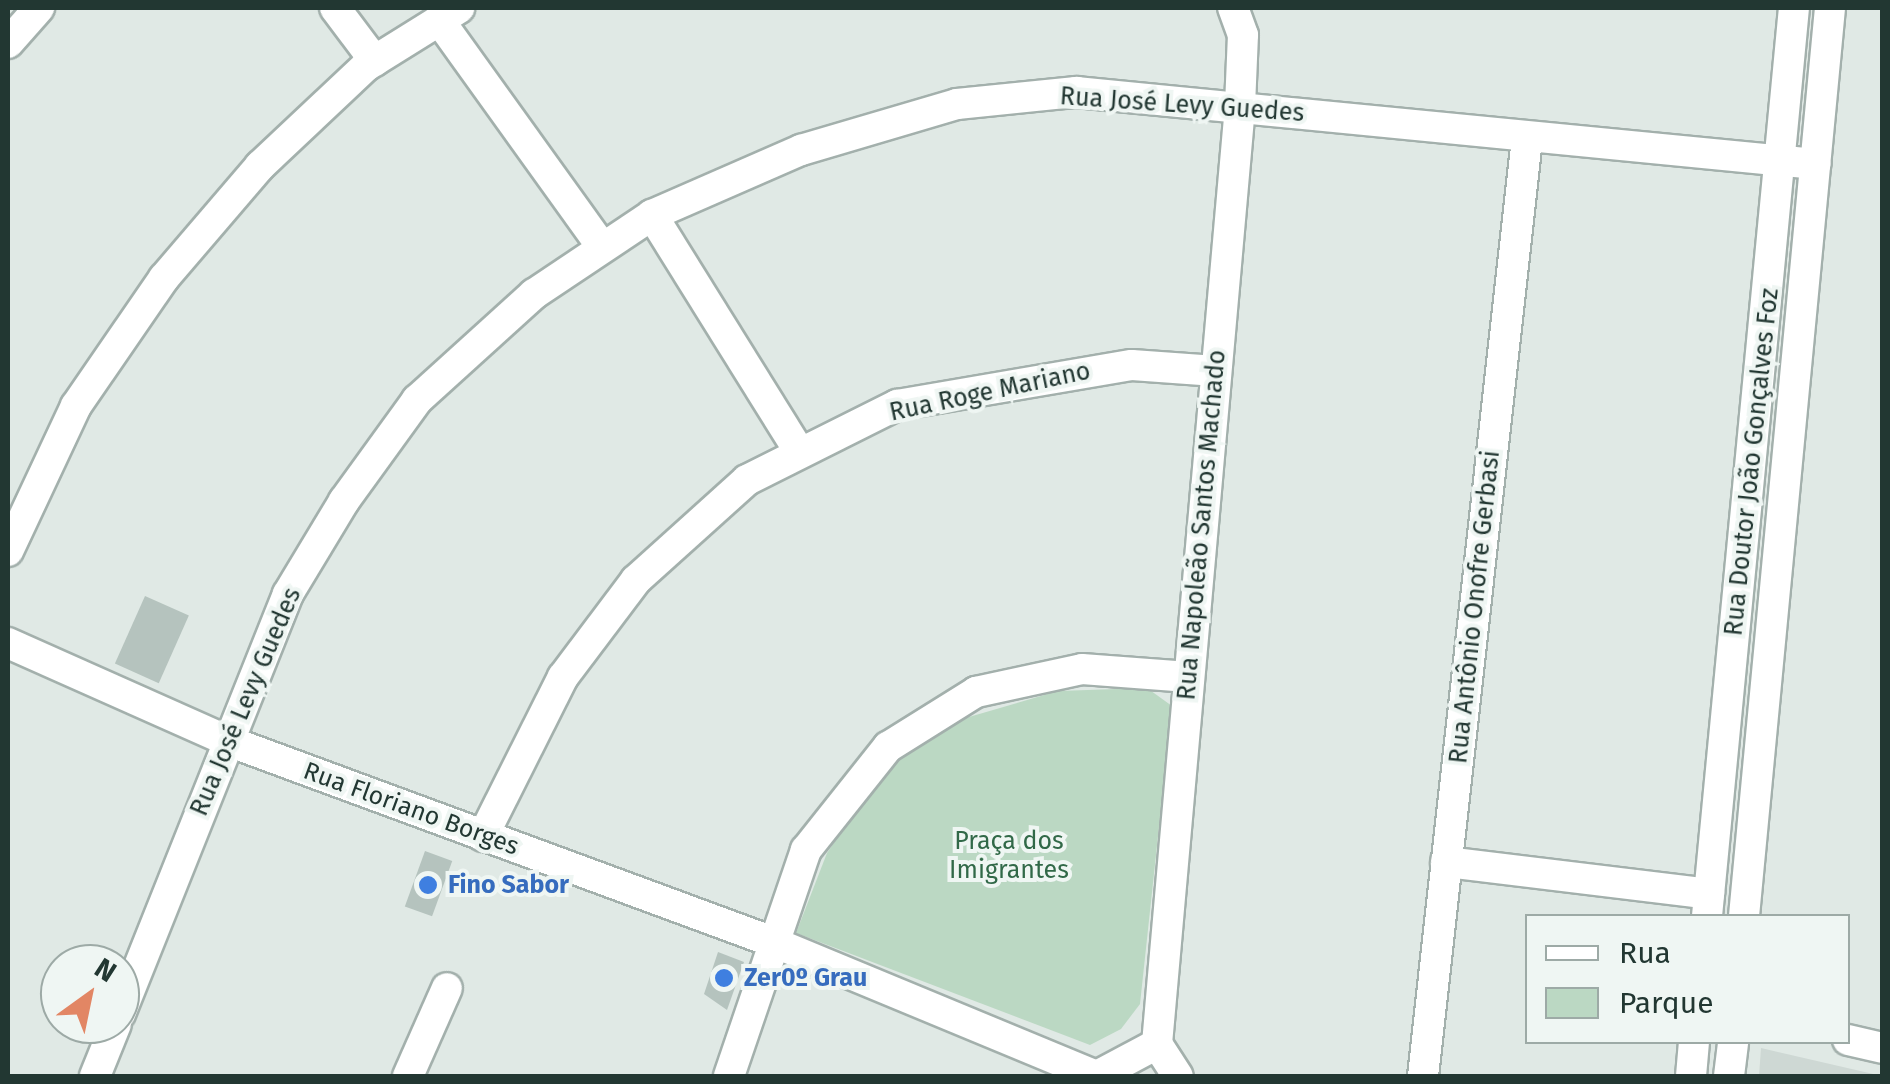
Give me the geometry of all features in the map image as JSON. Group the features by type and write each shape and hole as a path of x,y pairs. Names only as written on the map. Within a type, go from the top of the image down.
{"street":[{"path":"8,44 39,8"},
{"path":"334,8 375,60"},
{"name":"Rua Napoleão Santos Machado","path":"1157,1044 1240,106 1242,35 1233,8"},
{"name":"Rua Doutor João Gonçalves Foz","path":"1708,905 1783,161 1794,8"},
{"name":"Rua Doutor João Gonçalves Foz","path":"1744,914 1830,8"},
{"path":"8,552 76,406 164,278 260,166 375,60 449,14 602,248"},
{"name":"Rua José Levy Guedes","path":"140,963 288,594 417,400 534,294 652,214 801,150 956,104 1076,92 1816,164"},
{"name":"Rua Antônio Onofre Gerbasi","path":"1423,1076 1527,138"},
{"path":"652,214 800,453"},
{"name":"Rua Roge Mariano","path":"484,836 563,676 636,580 747,480 898,406 1036,377 1132,365 1216,370"},
{"name":"Rua Floriano Borges","path":"8,643 228,741 773,942 1097,1076"},
{"path":"729,1076 806,850 888,747 976,692 1082,669 1189,676"},
{"path":"1446,862 1708,905"},
{"path":"408,1076 447,988"},
{"path":"1850,1040 1882,1048"},
{"path":"95,1076 108,1044"},
{"path":"1097,1076 1157,1044 1178,1076"},
{"path":"1691,1076 1694,1044"},
{"path":"1729,1076 1732,1044"}],"shaded area":[{"path":"1761,1048 1882,1076 1759,1076"}],"green space":[{"name":"Praça dos Imigrantes","path":"1147,688 1172,706 1140,1004 1121,1029 1090,1045 796,933 827,853 907,735 1058,691"}],"building":[{"path":"145,596 189,616 159,683 115,664"},
{"name":"Fino Sabor","path":"425,851 452,861 432,916 405,906"},
{"name":"Zer0º Grau","path":"718,952 744,962 727,1010 704,994"}],"place":[{"name":"Fino Sabor","path":"428,885"},
{"name":"Zer0º Grau","path":"724,978"}]}
